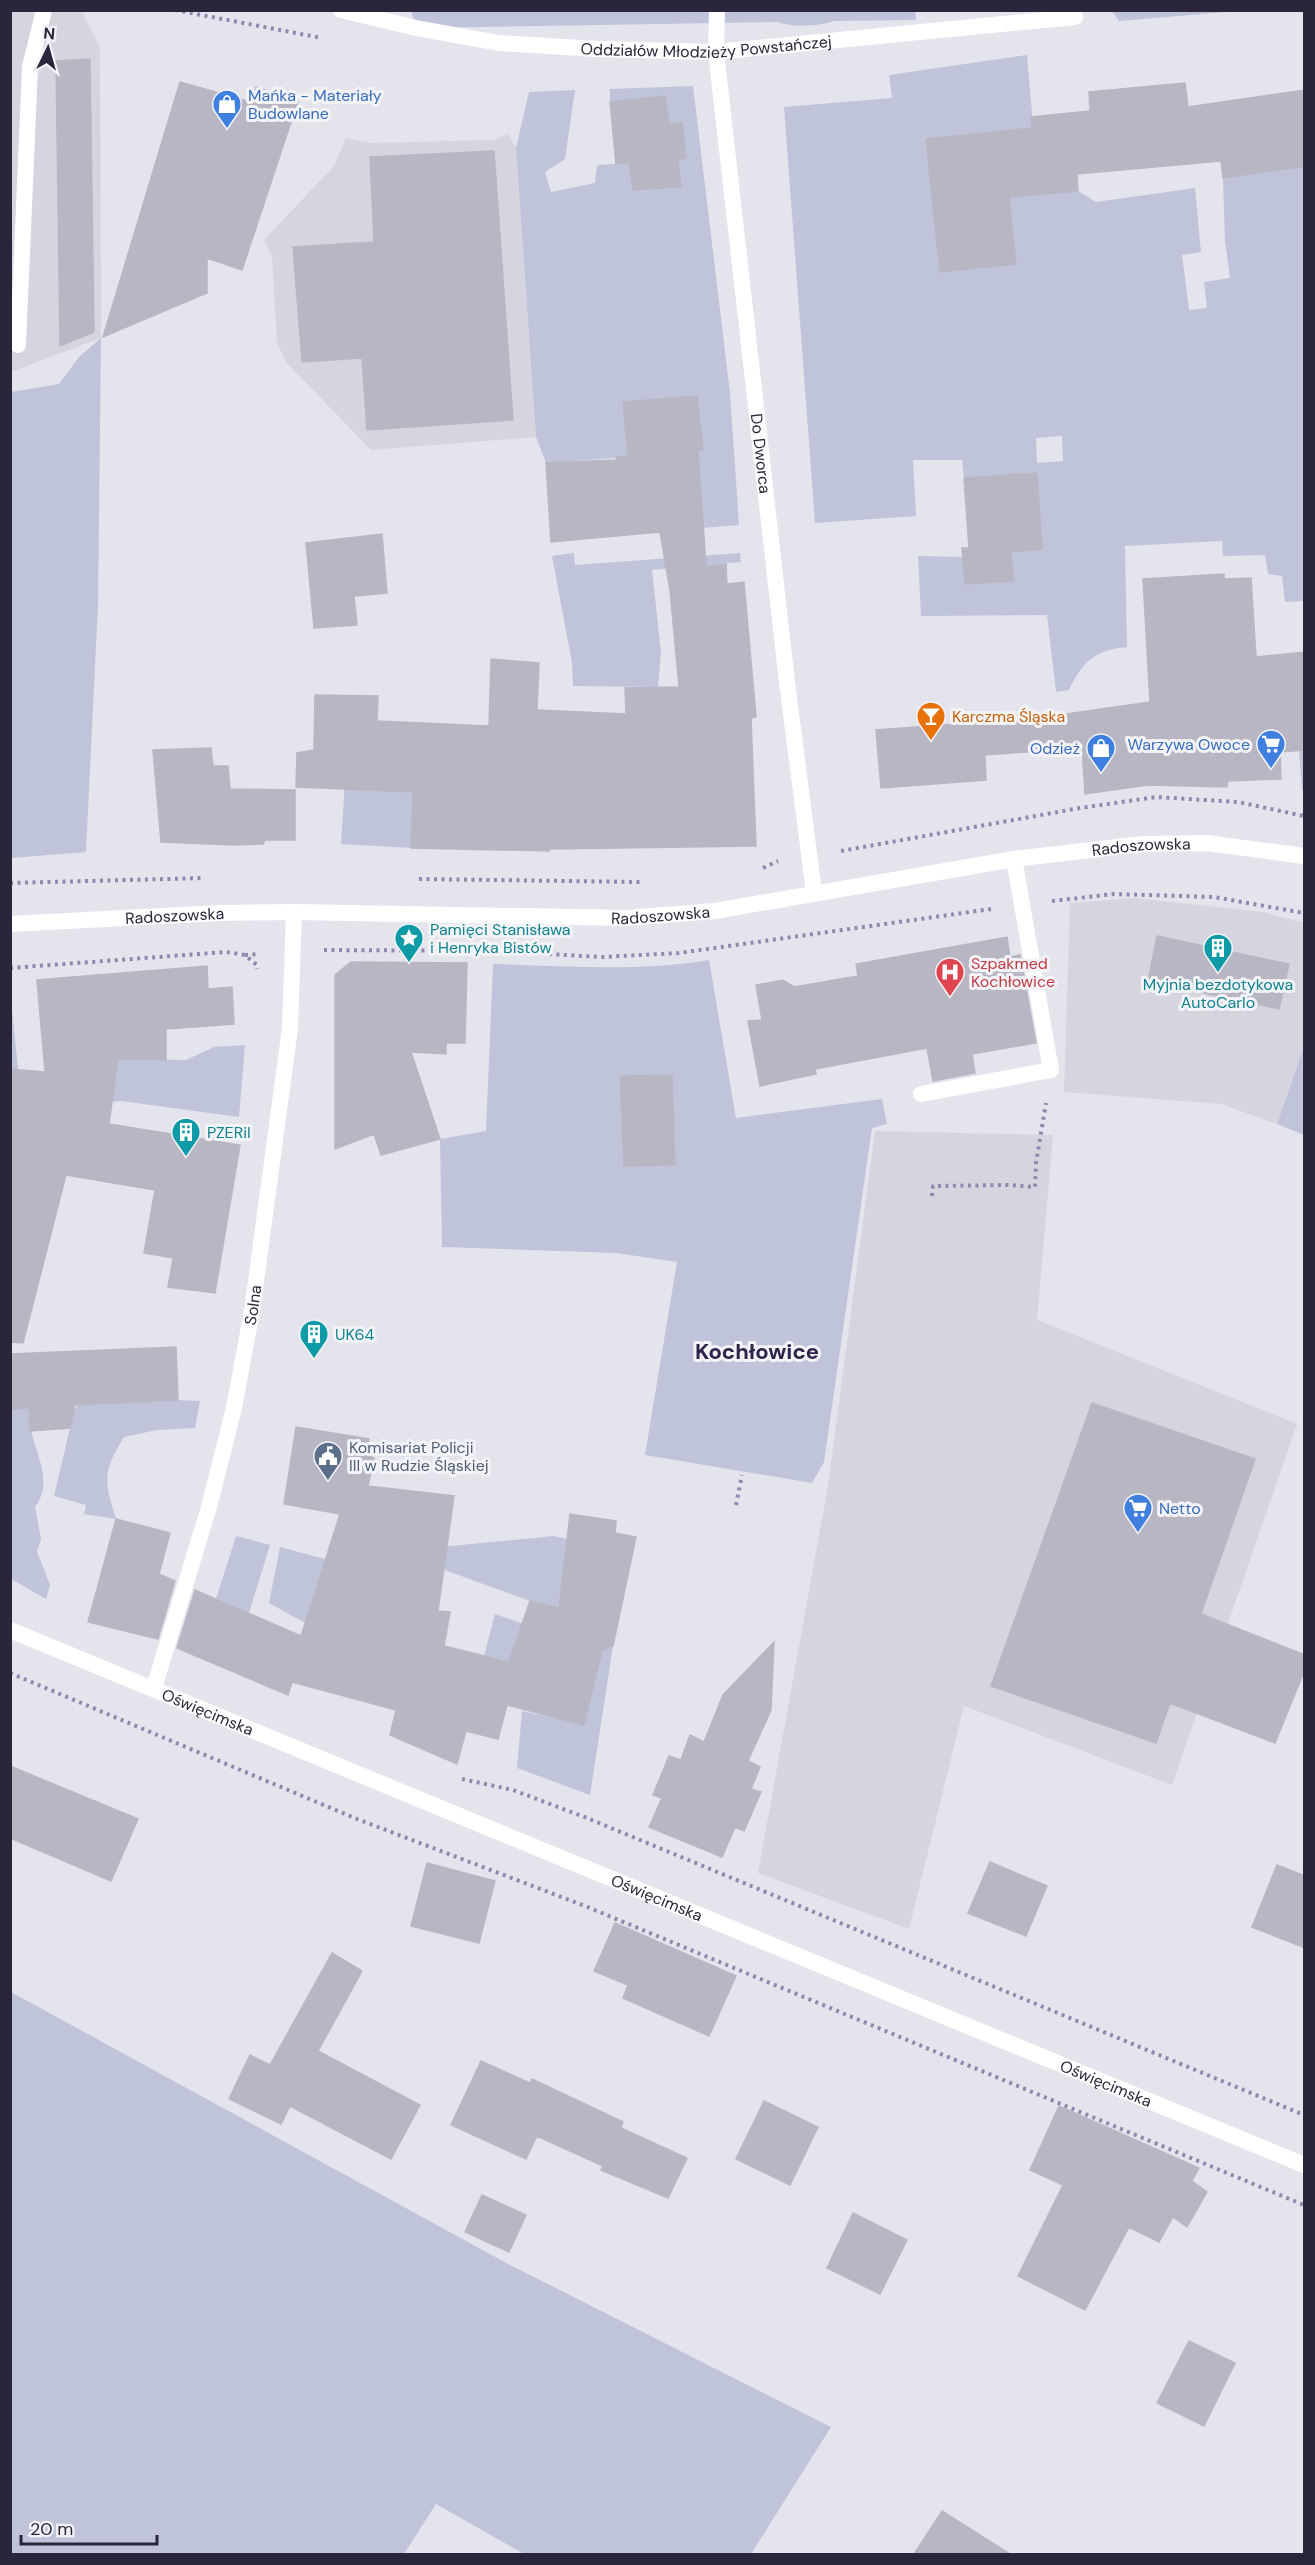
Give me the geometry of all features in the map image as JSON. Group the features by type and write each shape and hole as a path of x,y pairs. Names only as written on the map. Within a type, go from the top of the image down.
{"street":[{"path":"18,345 30,67 44,10"},
{"name":"Oddziałów Młodzieży Powstańczej","path":"341,10 416,28 499,43 596,49 716,52 1075,17"},
{"name":"Do Dworca","path":"717,10 716,52 786,671 814,893"},
{"name":"Radoszowska","path":"10,924 220,913 294,912 626,918 715,911 1014,859 1143,844 1207,843 1305,856"},
{"path":"921,1094 1051,1070 1014,859"},
{"name":"Solna","path":"154,1689 212,1496 234,1408 252,1311 290,1028 294,912"},
{"name":"Oświęcimska","path":"10,1630 1305,2165"}],"path":[{"path":"758,870 782,859 912,840 1091,806 1156,797 1238,802 1305,816"},
{"path":"10,883 215,878"},
{"path":"414,879 651,882"},
{"path":"10,968 226,952 245,955 257,965 257,975"},
{"path":"932,1196 933,1186 1035,1187 1036,1163 1051,1070"},
{"path":"736,1505 742,1475"},
{"path":"10,1673 357,1819 585,1906 1305,2205"},
{"path":"460,1779 513,1790 587,1818 1305,2115"}],"shaded area":[{"path":"915,10 916,20 834,21 806,26 778,22 416,28 411,11"},
{"path":"11,11 82,11 100,48 101,338 11,372"},
{"path":"1112,11 1238,11 1119,21"},
{"path":"1027,55 1039,194 1078,191 1096,202 1195,188 1201,252 1182,255 1189,310 1207,308 1204,282 1230,278 1225,241 1223,178 1304,166 1304,601 1285,602 1282,576 1268,574 1265,555 1223,556 1222,541 1125,546 1127,647 1106,651 1091,659 1079,672 1069,690 1056,692 1047,615 921,616 918,556 963,557 965,584 1013,581 1011,552 1042,549 1039,504 1008,475 964,478 962,460 913,460 916,516 815,523 784,107 892,98 889,75","holes":["1062,436 1063,461 1037,463 1036,438"]},
{"path":"693,86 730,393 739,525 703,528 698,451 703,450 697,396 624,403 628,457 546,463 536,437 516,148 529,92 575,90 565,159 545,172 551,192 595,183 597,165 629,163 633,190 680,187 678,160 686,158 682,124 669,125 665,96 610,102 610,89"},
{"path":"508,134 516,148 536,437 371,450 286,362 277,343 272,256 264,240 334,166 346,138 370,143 494,140"},
{"path":"101,338 98,605 86,852 11,858 11,392 59,384 79,357"},
{"path":"574,553 575,565 740,553 741,562 652,570 661,652 658,687 573,686 572,663 552,556"},
{"path":"1299,750 1304,750 1304,790 1302,790"},
{"path":"347,751 414,770 411,848 341,844"},
{"path":"1135,898 1263,912 1304,923 1304,1046 1277,1124 1221,1104 1064,1092 1070,903"},
{"path":"709,960 736,1118 882,1099 887,1124 872,1128 824,1462 812,1483 645,1455 677,1262 616,1253 442,1247 440,1139 486,1131 493,964 628,967","holes":["620,1077 675,1165 624,1166"]},
{"path":"112,974 125,1059 186,1060 214,1047 245,1045 239,1117 121,1101 112,1102 94,1035 88,975"},
{"path":"11,999 18,1069 11,1069"},
{"path":"1304,1046 1304,1135 1277,1124"},
{"path":"875,1131 1053,1135 1037,1320 1297,1424 1172,1785 964,1706 909,1929 758,1873 828,1486"},
{"path":"200,1401 195,1428 157,1430 124,1437 117,1449 107,1477 109,1495 116,1519 84,1514 86,1505 54,1496 74,1411 78,1405"},
{"path":"30,1408 29,1421 44,1483 35,1507 41,1539 37,1552 50,1585 46,1599 11,1579 11,1409"},
{"path":"236,1536 270,1545 249,1613 216,1599"},
{"path":"554,1536 567,1539 559,1608 530,1601 439,1568 441,1547"},
{"path":"280,1547 325,1559 307,1624 269,1603"},
{"path":"495,1614 524,1624 513,1680 502,1677 505,1660 484,1656"},
{"path":"613,1646 590,1795 517,1768 522,1711 584,1724 602,1650"},
{"path":"11,1992 512,2266 831,2427 751,2554 524,2554 436,2504 404,2554 11,2554"}],"building":[{"path":"90,59 94,332 60,346 56,61"},
{"path":"180,82 251,102 256,87 298,101 242,270 207,258 207,293 103,337"},
{"path":"1185,83 1188,107 1305,90 1305,166 1223,178 1221,161 1077,174 1078,191 1009,197 1016,264 940,272 926,139 1032,128 1031,117 1090,111 1089,92"},
{"path":"665,96 669,124 682,123 686,158 678,160 681,187 633,190 629,163 616,164 610,102"},
{"path":"494,151 513,420 367,430 362,358 302,362 293,247 374,242 370,157"},
{"path":"697,396 703,450 698,451 706,566 726,564 727,584 744,582 756,717 751,718 756,846 549,849 549,851 411,848 413,792 296,787 297,753 314,750 315,695 378,696 377,721 489,726 491,659 539,663 537,710 626,714 625,688 679,687 670,590 660,532 551,542 546,463 616,460 616,457 628,457 623,402"},
{"path":"1037,473 1042,549 1011,552 1014,581 965,584 962,548 969,548 964,478"},
{"path":"382,534 387,593 354,596 357,625 314,628 306,543"},
{"path":"1224,574 1224,579 1251,578 1256,657 1305,652 1305,750 1280,752 1281,779 1228,781 1227,787 1148,785 1085,794 1082,748 985,755 986,780 881,788 876,730 983,722 983,726 1150,702 1143,579"},
{"path":"211,748 213,766 228,766 230,789 295,790 295,840 265,840 263,844 234,845 161,842 153,750"},
{"name":"Myjnia bezdotykowa AutoCarlo","path":"1157,936 1289,964 1279,1009 1148,981"},
{"path":"1007,937 1010,957 1020,955 1036,1043 972,1054 975,1073 933,1081 927,1048 815,1069 816,1074 760,1086 748,1021 762,1020 756,985 783,980 794,987 858,976 856,964"},
{"path":"351,962 467,963 465,1043 446,1043 446,1054 411,1052 440,1139 381,1155 374,1134 335,1149 335,975"},
{"path":"207,966 208,989 232,987 234,1024 166,1029 166,1060 118,1059 109,1124 240,1145 215,1293 168,1287 173,1258 144,1253 155,1190 66,1175 23,1343 10,1342 10,1069 45,1072 37,980"},
{"path":"672,1075 675,1165 624,1166 620,1076"},
{"path":"176,1347 178,1400 75,1405 70,1428 30,1431 29,1408 10,1409 10,1354"},
{"name":"Netto","path":"1092,1403 1255,1459 1201,1614 1305,1655 1305,1669 1275,1743 1170,1703 1156,1743 991,1686"},
{"path":"296,1427 369,1439 368,1456 374,1458 368,1486 454,1496 438,1611 450,1612 444,1646 509,1662 530,1601 559,1608 570,1514 616,1521 615,1533 636,1537 613,1646 602,1650 584,1725 507,1705 498,1739 466,1731 457,1764 390,1735 396,1710 292,1682 288,1695 177,1648 195,1590 301,1636 340,1514 284,1504"},
{"path":"116,1519 170,1533 159,1574 175,1581 158,1639 88,1622"},
{"path":"774,1642 771,1710 748,1761 760,1767 751,1789 761,1792 744,1831 735,1827 722,1857 649,1827 662,1798 653,1795 669,1756 681,1760 690,1735 704,1742 723,1695"},
{"path":"10,1766 138,1819 111,1881 10,1838"},
{"path":"990,1862 1047,1886 1026,1936 968,1913"},
{"path":"427,1863 495,1881 479,1943 411,1926"},
{"path":"1277,1865 1305,1876 1305,1948 1252,1927"},
{"path":"615,1923 736,1976 709,2036 623,1998 628,1985 594,1971"},
{"path":"332,1953 362,1971 318,2051 420,2105 391,2159 290,2106 281,2124 229,2099 250,2055 270,2065"},
{"path":"481,2061 530,2083 532,2079 623,2122 621,2128 687,2158 668,2198 601,2170 603,2166 537,2136 526,2159 451,2125"},
{"path":"764,2101 818,2127 790,2185 736,2159"},
{"path":"1059,2106 1199,2168 1192,2181 1207,2192 1187,2227 1173,2217 1159,2242 1129,2227 1085,2310 1018,2276 1063,2185 1030,2170"},
{"path":"482,2195 526,2215 509,2252 465,2232"},
{"path":"853,2213 907,2240 880,2294 827,2268"},
{"path":"1189,2341 1235,2363 1204,2426 1157,2403"},
{"path":"942,2511 1010,2554 914,2554"}],"place":[{"name":"Mańka - Materiały Budowlane","path":"227,130"},
{"name":"Karczma Śląska","path":"931,742"},
{"name":"Warzywa Owoce","path":"1271,770"},
{"name":"Odzież","path":"1101,774"},
{"name":"Pamięci Stanisława i Henryka Bistów","path":"409,964"},
{"name":"Myjnia bezdotykowa AutoCarlo","path":"1218,974"},
{"name":"Szpakmed Kochłowice","path":"950,998"},
{"name":"PZERiI","path":"186,1158"},
{"name":"UK64","path":"314,1360"},
{"name":"Komisariat Policji III w Rudzie Śląskiej","path":"328,1482"},
{"name":"Netto","path":"1138,1534"}],"district":[{"name":"Kochłowice","path":"757,1351"}]}
